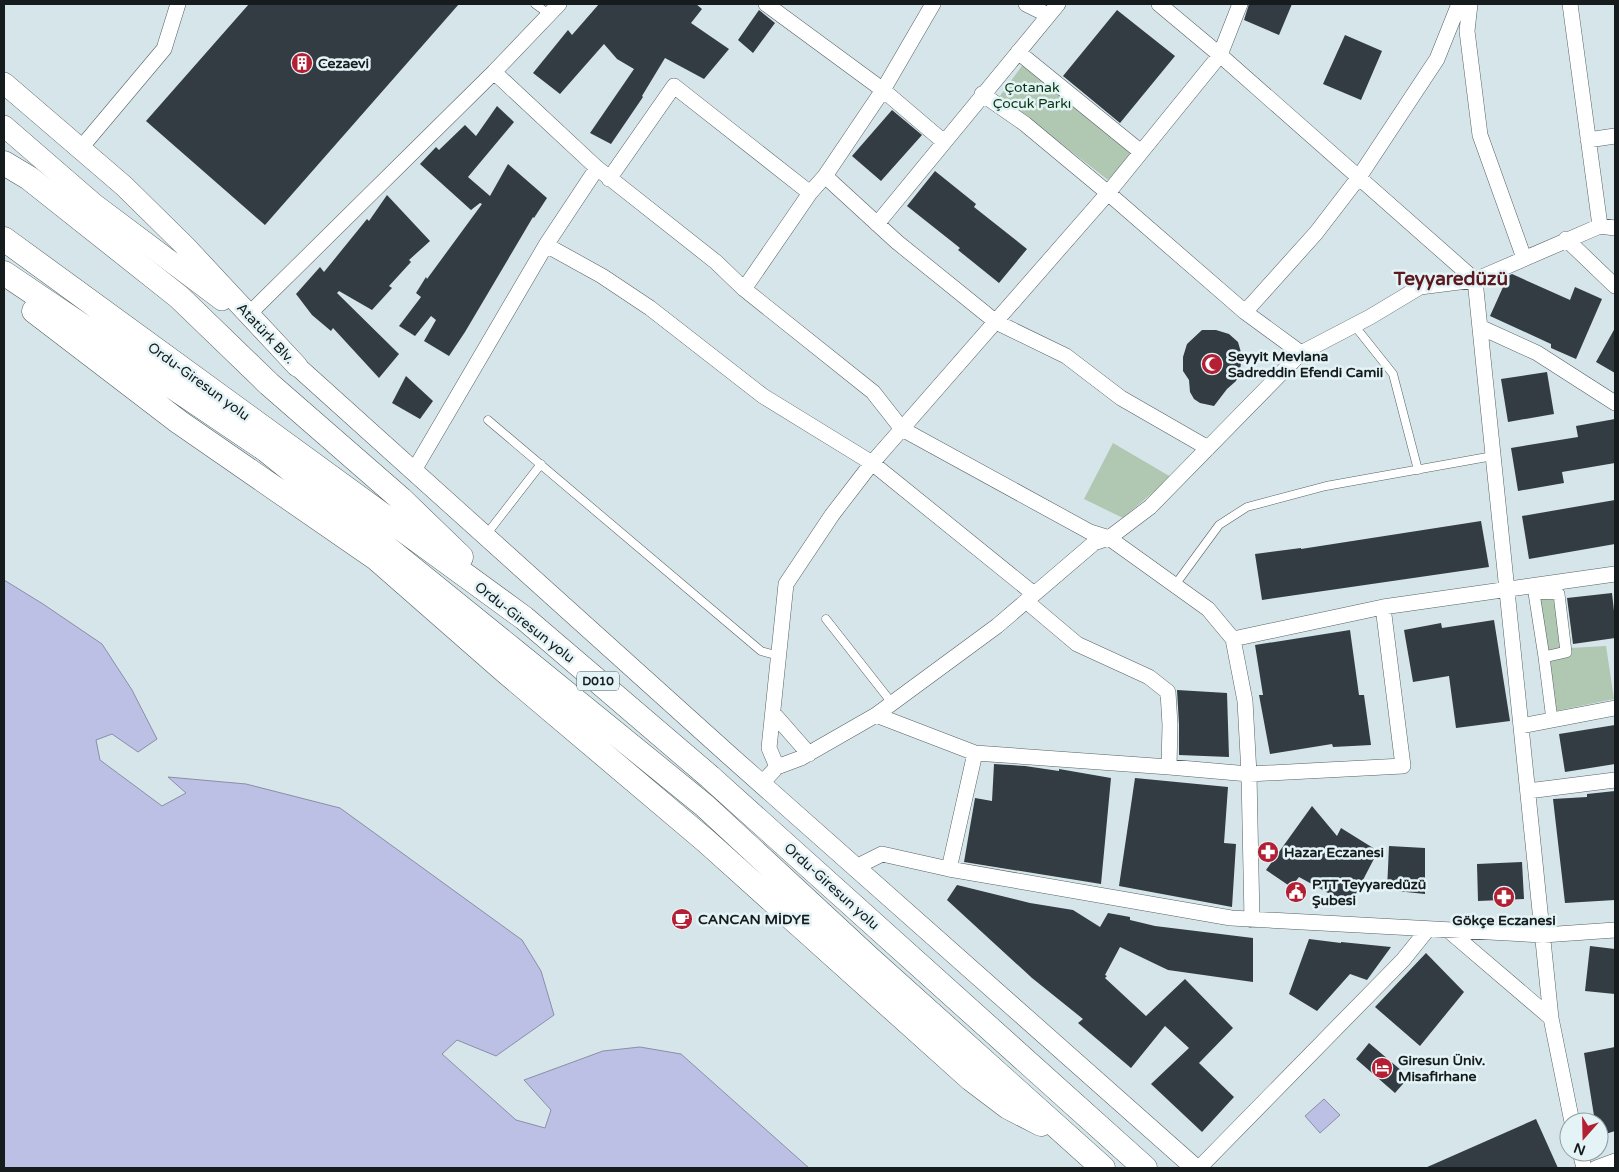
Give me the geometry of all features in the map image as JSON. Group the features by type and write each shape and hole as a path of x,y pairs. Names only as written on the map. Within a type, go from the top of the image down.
{"highway":[{"path":"4,163 29,178 179,297 269,384 401,499 524,618"},
{"name":"Ordu-Giresun yolu","path":"7,241 524,618 710,777 1146,1168"},
{"name":"Ordu-Giresun yolu","path":"4,273 266,450 517,652 705,806 876,964 1103,1168"},
{"path":"4,290 179,422 377,559 517,652"},
{"path":"377,559 506,672 706,841 971,1079 1008,1107 1068,1137"}],"main road":[{"name":"Atatürk Blv.","path":"4,83 124,186 165,226 297,366"},
{"name":"Atatürk Blv.","path":"4,126 94,204 245,318 297,366"}],"street":[{"path":"80,148 164,50 178,4"},
{"path":"744,289 810,194 825,176 883,90 933,4"},
{"path":"877,224 1053,10 1026,4"},
{"path":"1158,4 1220,55 1475,280 1551,1018 1570,1112"},
{"path":"777,767 769,748 786,584 832,515 872,463 1108,193 1220,55 1240,4"},
{"path":"1245,312 1316,233 1359,178 1438,59 1459,4"},
{"path":"1470,4 1467,32 1480,135 1524,258"},
{"path":"1570,4 1600,226"},
{"path":"773,5 883,90 944,142"},
{"path":"249,314 494,72 554,9"},
{"path":"1018,52 1141,152"},
{"path":"494,72 609,179 716,262 744,289 873,392 902,429 1090,532 1109,538 1208,609 1233,639 1245,701 1249,774 1252,920"},
{"path":"609,179 674,86 810,194"},
{"path":"982,94 1024,124 1108,193 1245,312 1301,353"},
{"path":"1588,140 1615,136"},
{"path":"413,472 546,245 597,168"},
{"path":"825,176 877,224 957,292 996,322 1066,356 1122,398 1208,448"},
{"path":"762,784 777,767 809,754 876,715 996,626 1094,543 1109,538 1150,507 1301,353 1420,287 1475,280 1566,239 1600,226 1615,228"},
{"path":"1566,239 1615,286"},
{"path":"546,245 602,276 650,308 763,396 872,463 1030,598 1077,644 1148,677 1168,692 1170,725 1169,766"},
{"path":"1480,328 1537,353 1615,403"},
{"path":"297,366 856,868 1195,1168"},
{"path":"1233,639 1382,608 1507,588 1615,574"},
{"path":"1544,657 1566,652 1559,594 1534,593 1552,720"},
{"path":"876,715 975,753 1169,766 1249,774 1403,766 1382,608"},
{"path":"1521,726 1615,708"},
{"path":"773,713 809,754"},
{"path":"949,869 975,753"},
{"path":"1528,791 1615,780"},
{"path":"856,868 882,854 949,869 1231,918 1252,920 1543,935 1615,930"},
{"path":"1199,1168 1403,960 1428,929"},
{"path":"1448,930 1551,1018"},
{"path":"1596,1168 1615,1161"}],"lane":[{"path":"535,4 554,9"},
{"path":"1354,325 1393,374 1418,470"},
{"path":"488,420 761,651 779,656"},
{"path":"1175,585 1220,526 1247,507 1326,486 1493,456"},
{"path":"485,536 540,464"},
{"path":"826,620 892,703"}],"green space":[{"name":"Çotanak Çocuk Parkı","path":"1024,63 1134,152 1108,180 1000,96"},
{"path":"1113,443 1171,477 1123,518 1084,499"},
{"path":"1562,588 1570,648 1606,646 1614,699 1546,713 1540,656 1529,594"}],"water":[{"path":"4,580 102,644 132,690 157,739 138,752 112,734 96,740 100,760 162,806 186,793 168,777 246,784 340,808 522,940 541,971 554,1015 496,1056 457,1040 442,1054 516,1120 545,1128 551,1110 524,1080 603,1051 640,1047 681,1054 809,1168 4,1168"},
{"path":"1324,1099 1340,1115 1320,1133 1305,1116"}],"building":[{"name":"Cezaevi","path":"249,4 459,4 265,225 146,121"},
{"path":"599,4 696,4 702,9 691,23 729,49 704,79 665,58 643,97 611,144 590,133 634,69 617,59 604,44 560,94 533,73 568,30 572,35"},
{"path":"1249,4 1292,4 1279,35 1244,20"},
{"path":"759,10 775,23 753,53 738,40"},
{"path":"1117,10 1175,56 1120,123 1063,76"},
{"path":"1345,35 1382,51 1361,100 1323,84"},
{"path":"497,106 514,122 468,177 490,196 508,164 547,198 533,217 449,356 424,341 436,320 431,316 415,336 399,326 421,297 416,293 426,277 427,279 482,204 480,203 471,210 420,164 436,147 439,150 465,125 476,136"},
{"path":"892,110 922,135 881,181 852,156"},
{"path":"935,171 976,204 974,207 1027,249 999,283 958,250 960,248 907,206"},
{"path":"387,195 430,241 409,260 411,262 389,286 392,288 372,310 339,291 337,293 399,354 379,378 333,328 331,331 312,315 296,294 320,267 324,272 367,219 369,221"},
{"path":"1512,274 1570,300 1575,287 1602,299 1576,359 1551,348 1551,344 1490,316 1508,276"},
{"path":"1615,328 1615,373 1596,362"},
{"name":"Seyyit Mevlana Sadreddin Efendi Camii","path":"1202,330 1216,330 1229,334 1238,342 1242,356 1236,381 1214,406 1200,403 1194,399 1190,392 1189,380 1183,371 1183,357 1187,344"},
{"path":"1547,372 1554,414 1508,422 1501,379"},
{"path":"406,376 433,401 420,419 392,403"},
{"path":"1615,419 1615,463 1562,472 1564,483 1518,491 1511,448 1578,437 1576,426"},
{"path":"1615,500 1615,544 1529,559 1522,516"},
{"path":"1481,521 1489,567 1262,600 1255,554 1301,549"},
{"path":"1612,593 1615,638 1573,644 1567,598"},
{"path":"1494,620 1510,721 1456,728 1449,676 1413,682 1404,630 1441,623 1442,628"},
{"path":"1350,630 1359,695 1364,695 1371,745 1333,747 1332,744 1270,754 1259,695 1263,695 1255,645"},
{"path":"1177,690 1227,693 1229,757 1179,755"},
{"path":"1615,725 1615,764 1565,772 1559,734"},
{"path":"994,764 1059,771 1059,769 1111,778 1101,884 964,862 975,798 992,801"},
{"path":"1135,778 1228,787 1224,843 1236,844 1232,907 1119,886"},
{"path":"1615,791 1615,900 1565,903 1553,799 1587,797 1587,794"},
{"path":"1312,806 1337,836 1341,828 1378,851 1350,905 1299,877 1291,887 1266,870"},
{"path":"1389,846 1425,848 1425,894 1387,890"},
{"path":"1522,862 1524,899 1478,901 1477,864"},
{"path":"957,885 1030,903 1073,910 1100,927 1108,913 1130,917 1130,920 1155,926 1253,938 1253,982 1168,970 1120,947 1105,975 1107,976 1105,978 1146,1016 1185,979 1233,1028 1199,1063 1234,1097 1202,1132 1151,1084 1189,1048 1165,1026 1131,1068 1078,1023 1083,1019 1032,978 947,900"},
{"path":"1309,939 1391,947 1367,980 1350,974 1317,1011 1289,994"},
{"path":"1590,946 1615,949 1615,994 1585,991"},
{"path":"1426,953 1464,992 1420,1046 1375,1007"},
{"name":"Giresun Üniv. Misafirhane","path":"1369,1043 1409,1077 1395,1093 1356,1059"},
{"path":"1615,1047 1615,1131 1609,1133 1609,1112 1593,1112 1584,1053"},
{"path":"1536,1119 1558,1168 1425,1168"}],"place":[{"name":"Cezaevi","path":"302,63"},
{"name":"Seyyit Mevlana Sadreddin Efendi Camii","path":"1212,364"},
{"name":"Hazar Eczanesi","path":"1268,852"},
{"name":"PTT Teyyaredüzü Şubesi","path":"1296,892"},
{"name":"Gökçe Eczanesi","path":"1504,897"},
{"name":"CANCAN MİDYE","path":"682,919"},
{"name":"Giresun Üniv. Misafirhane","path":"1382,1068"}],"district":[{"name":"Teyyaredüzü","path":"1451,278"}]}
